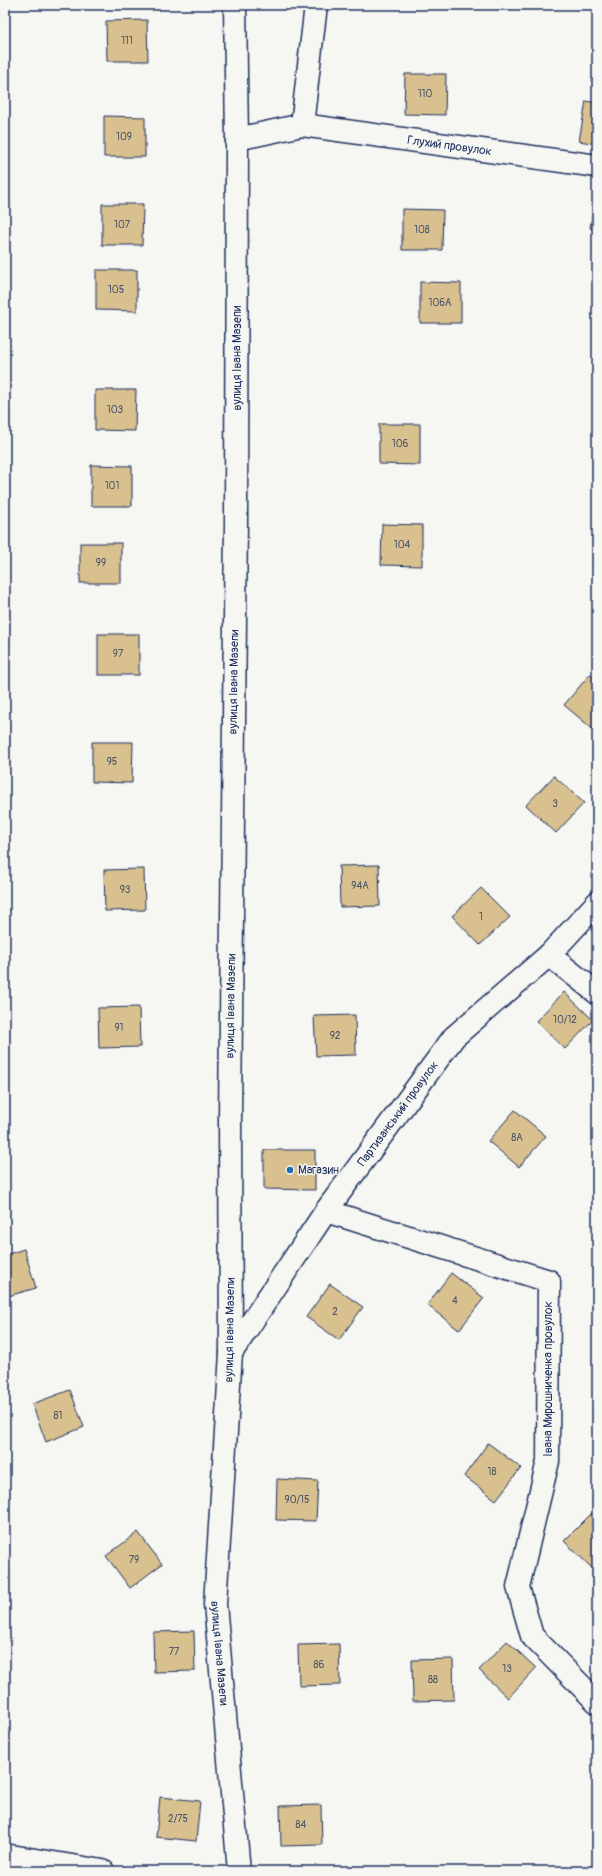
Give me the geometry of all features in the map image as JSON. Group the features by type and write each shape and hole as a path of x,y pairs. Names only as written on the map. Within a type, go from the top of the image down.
{"street":[{"name":"вулиця Івана Мазепи","path":"235,5 237,139 236,520 230,1118 231,1353 215,1604 239,1871"},
{"path":"237,139 302,126 316,5"},
{"name":"Глухий провулок","path":"302,126 597,166"},
{"name":"Партизанський провулок","path":"231,1353 326,1211 454,1037 549,955 597,903"},
{"path":"549,955 597,992"},
{"name":"Івана Мирошниченка провулок","path":"326,1211 549,1281 548,1461 518,1587 532,1636 597,1702"},
{"path":"5,1855 103,1871"}],"building":[{"path":"147,20 148,61 107,61 106,21"},
{"path":"405,74 446,74 445,115 404,114"},
{"path":"586,101 597,103 597,144 579,141"},
{"path":"104,116 145,117 145,157 104,157"},
{"path":"597,189 597,230 590,228"},
{"path":"102,204 143,204 142,245 102,245"},
{"path":"402,209 443,210 442,250 402,250"},
{"path":"96,270 137,270 137,311 96,310"},
{"path":"420,282 461,283 461,323 420,323"},
{"path":"95,390 136,390 135,431 95,430"},
{"path":"379,424 420,424 420,465 379,464"},
{"path":"91,465 132,466 132,506 91,506"},
{"path":"382,524 422,525 422,566 381,565"},
{"path":"80,543 121,543 121,583 80,583"},
{"path":"98,634 139,634 139,675 98,675"},
{"path":"590,674 597,680 597,729 595,731 564,705"},
{"path":"92,742 133,742 132,783 92,782"},
{"path":"554,776 584,803 556,833 526,805"},
{"path":"379,865 380,906 340,907 339,866"},
{"path":"144,869 145,910 105,911 104,870"},
{"path":"481,888 510,917 480,945 452,916"},
{"path":"564,992 593,1020 565,1049 536,1021"},
{"path":"139,1007 140,1047 99,1048 98,1008"},
{"path":"355,1015 356,1055 316,1056 314,1016"},
{"path":"515,1110 546,1136 519,1167 488,1141"},
{"name":"Магазин","path":"264,1150 315,1150 315,1190 264,1189"},
{"path":"24,1249 36,1288 5,1297 5,1255"},
{"path":"451,1273 484,1298 459,1330 427,1305"},
{"path":"330,1284 363,1307 339,1340 306,1317"},
{"path":"70,1390 84,1427 46,1442 32,1404"},
{"path":"488,1443 521,1468 496,1500 464,1476"},
{"path":"277,1479 318,1481 316,1521 276,1520"},
{"path":"593,1512 597,1516 597,1566 594,1570 564,1541"},
{"path":"138,1532 162,1564 130,1588 106,1556"},
{"path":"194,1631 195,1671 154,1672 153,1632"},
{"path":"507,1641 536,1668 508,1698 479,1670"},
{"path":"339,1644 340,1685 299,1686 298,1645"},
{"path":"453,1659 454,1700 413,1701 412,1660"},
{"path":"160,1797 200,1801 196,1841 156,1837"},
{"path":"321,1805 322,1845 281,1846 280,1806"}],"place":[{"name":"Магазин","path":"290,1170"}]}
